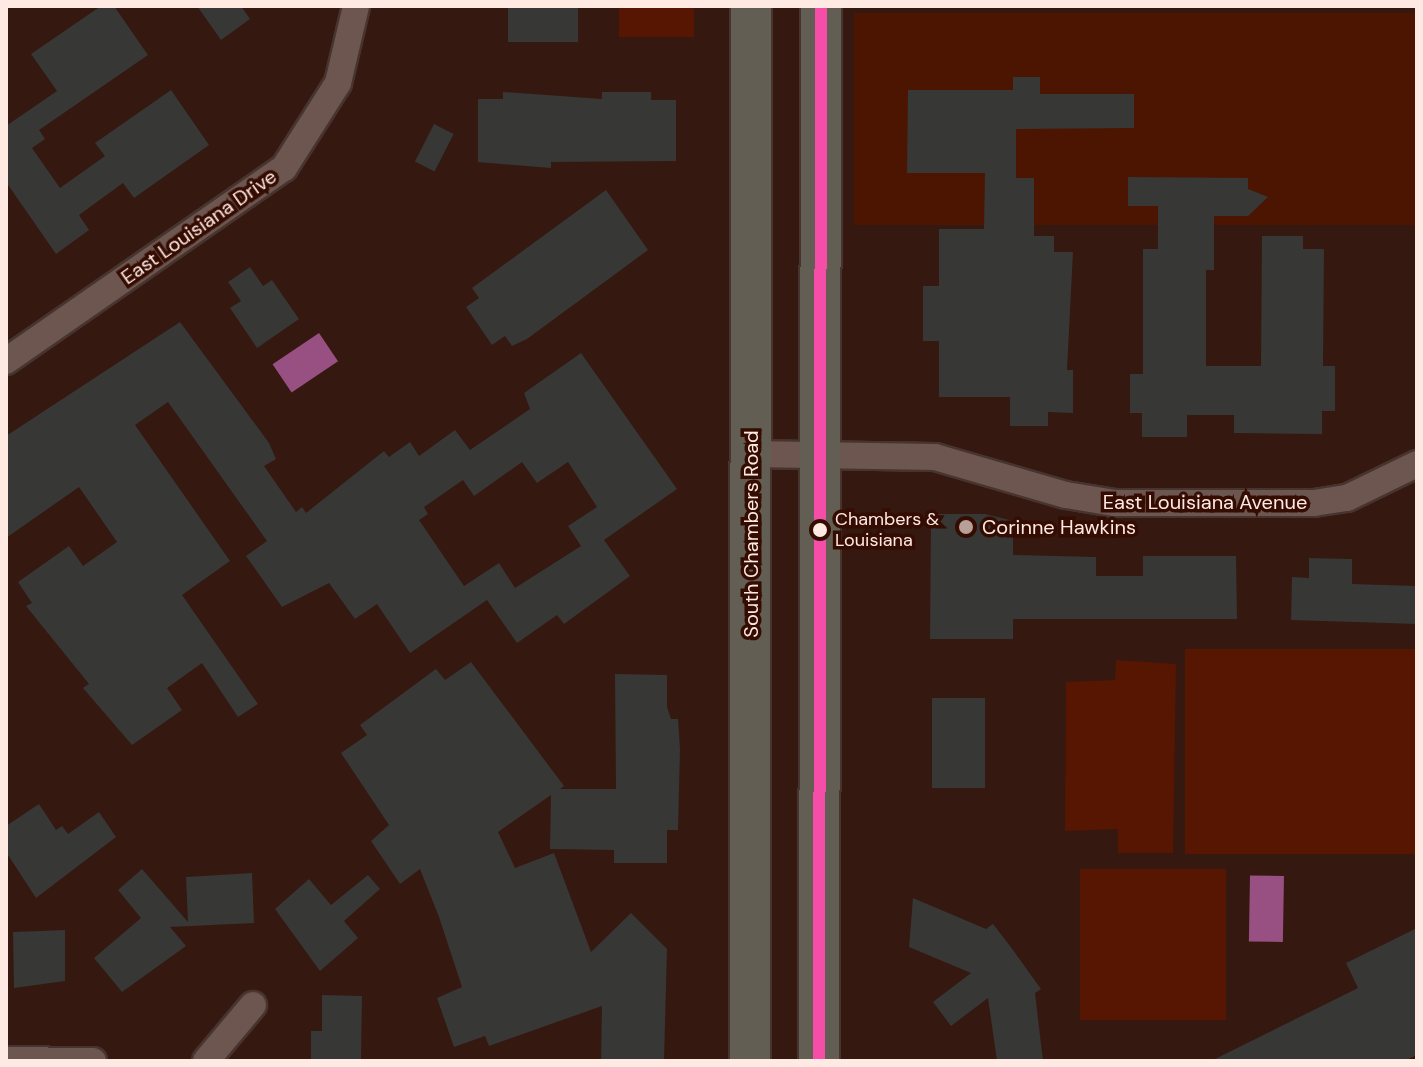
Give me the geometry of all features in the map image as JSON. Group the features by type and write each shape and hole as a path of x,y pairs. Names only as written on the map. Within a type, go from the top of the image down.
{"main road":[{"name":"South Chambers Road","path":"750,1061 751,6"},
{"path":"819,1061 821,6"}],"street":[{"name":"East Louisiana Drive","path":"6,361 284,168 338,83 356,6"},
{"name":"East Louisiana Avenue","path":"751,454 947,459 1066,495 1115,503 1314,503 1347,498 1417,464"},
{"path":"206,1061 253,1005"},
{"path":"6,1060 93,1061"}],"shaded area":[{"path":"619,6 694,6 694,37 619,37"},
{"path":"854,13 1417,13 1417,225 854,225"},
{"path":"319,333 338,361 292,393 273,364"},
{"path":"1185,649 1417,649 1417,854 1185,854"},
{"path":"1116,660 1176,664 1173,853 1118,853 1118,829 1065,831 1066,682 1115,680"},
{"path":"1080,869 1226,869 1226,1020 1080,1020"},
{"path":"1250,875 1284,876 1283,942 1249,941"}],"building":[{"path":"101,6 114,6 148,55 39,130 45,139 32,148 60,188 105,156 95,143 171,90 209,145 134,198 123,183 79,215 89,230 56,254 6,182 6,126 57,91 31,54"},
{"path":"197,6 241,6 250,19 221,40"},
{"path":"508,6 578,6 578,42 508,42"},
{"path":"1013,77 1040,77 1040,94 1134,94 1134,128 1016,129 1016,178 1034,178 1034,236 1054,236 1054,252 1073,252 1067,370 1073,370 1073,413 1048,412 1048,426 1010,426 1010,397 939,397 939,341 923,341 923,286 939,286 939,229 984,229 985,173 907,173 908,90 1013,90"},
{"path":"503,92 602,99 602,92 651,92 651,100 676,100 676,161 551,162 551,168 478,162 478,99 503,99"},
{"path":"434,124 454,134 435,171 415,161"},
{"path":"1128,177 1248,178 1248,189 1268,197 1248,216 1214,216 1214,270 1206,270 1206,366 1261,366 1262,236 1303,236 1303,249 1324,249 1323,366 1335,366 1335,411 1322,411 1322,434 1234,433 1234,415 1187,415 1187,437 1142,437 1142,413 1130,413 1130,374 1143,374 1143,249 1158,249 1158,206 1128,206"},
{"path":"606,190 648,250 527,339 512,346 505,336 492,345 466,307 479,298 472,288"},
{"path":"250,267 263,286 272,280 299,319 257,348 230,308 241,301 228,282"},
{"path":"180,322 269,443 276,459 264,466 296,512 302,507 306,513 384,451 389,457 410,442 419,456 455,430 470,450 530,409 524,393 581,353 677,489 604,540 630,576 564,624 557,615 517,643 487,600 410,653 377,604 355,619 329,583 282,607 246,556 267,541 168,402 135,425 230,561 182,595 258,704 238,717 202,663 167,688 182,710 132,745 83,688 89,684 26,606 32,603 18,582 69,546 83,566 117,542 79,487 6,538 6,436","holes":["522,462 537,483 568,462 597,507 568,526 581,546 515,588 499,563 464,586 419,520 428,514 424,507 463,480 474,496"]},
{"path":"931,514 985,514 1013,521 1013,555 1096,557 1096,576 1143,576 1143,556 1236,556 1237,619 1013,619 1013,639 930,639"},
{"path":"1309,558 1352,559 1352,584 1417,586 1417,624 1291,620 1292,577 1309,578"},
{"path":"471,662 564,786 560,789 616,789 615,674 667,675 667,707 671,719 678,719 680,749 678,830 667,830 667,863 614,863 614,850 550,849 551,795 498,832 515,868 554,853 591,952 631,913 667,949 664,1061 601,1061 602,1006 489,1046 485,1036 454,1047 437,998 462,987 439,917 420,869 400,884 371,841 389,825 341,753 367,735 360,725 436,669 445,680"},
{"path":"932,698 985,698 985,788 932,788"},
{"path":"39,804 56,830 62,826 68,834 99,812 116,837 36,898 6,852 6,826"},
{"path":"142,869 188,922 186,877 252,873 254,923 170,927 186,946 122,992 94,958 141,918 118,890"},
{"path":"368,875 380,889 344,921 358,938 320,971 275,909 309,879 331,905"},
{"path":"913,898 986,929 993,924 1041,989 1035,993 1043,1061 997,1061 988,998 951,1026 933,1002 971,973 909,947"},
{"path":"1417,928 1417,1055 1404,1061 1211,1061 1358,988 1346,963"},
{"path":"65,930 65,981 14,988 13,932"},
{"path":"322,995 362,996 361,1061 311,1061 311,1031 322,1031"}],"transit line":[{"path":"819,1061 821,6"}],"place":[{"name":"Corinne Hawkins","path":"966,527"},
{"name":"Chambers & Louisiana","path":"820,530"}]}
